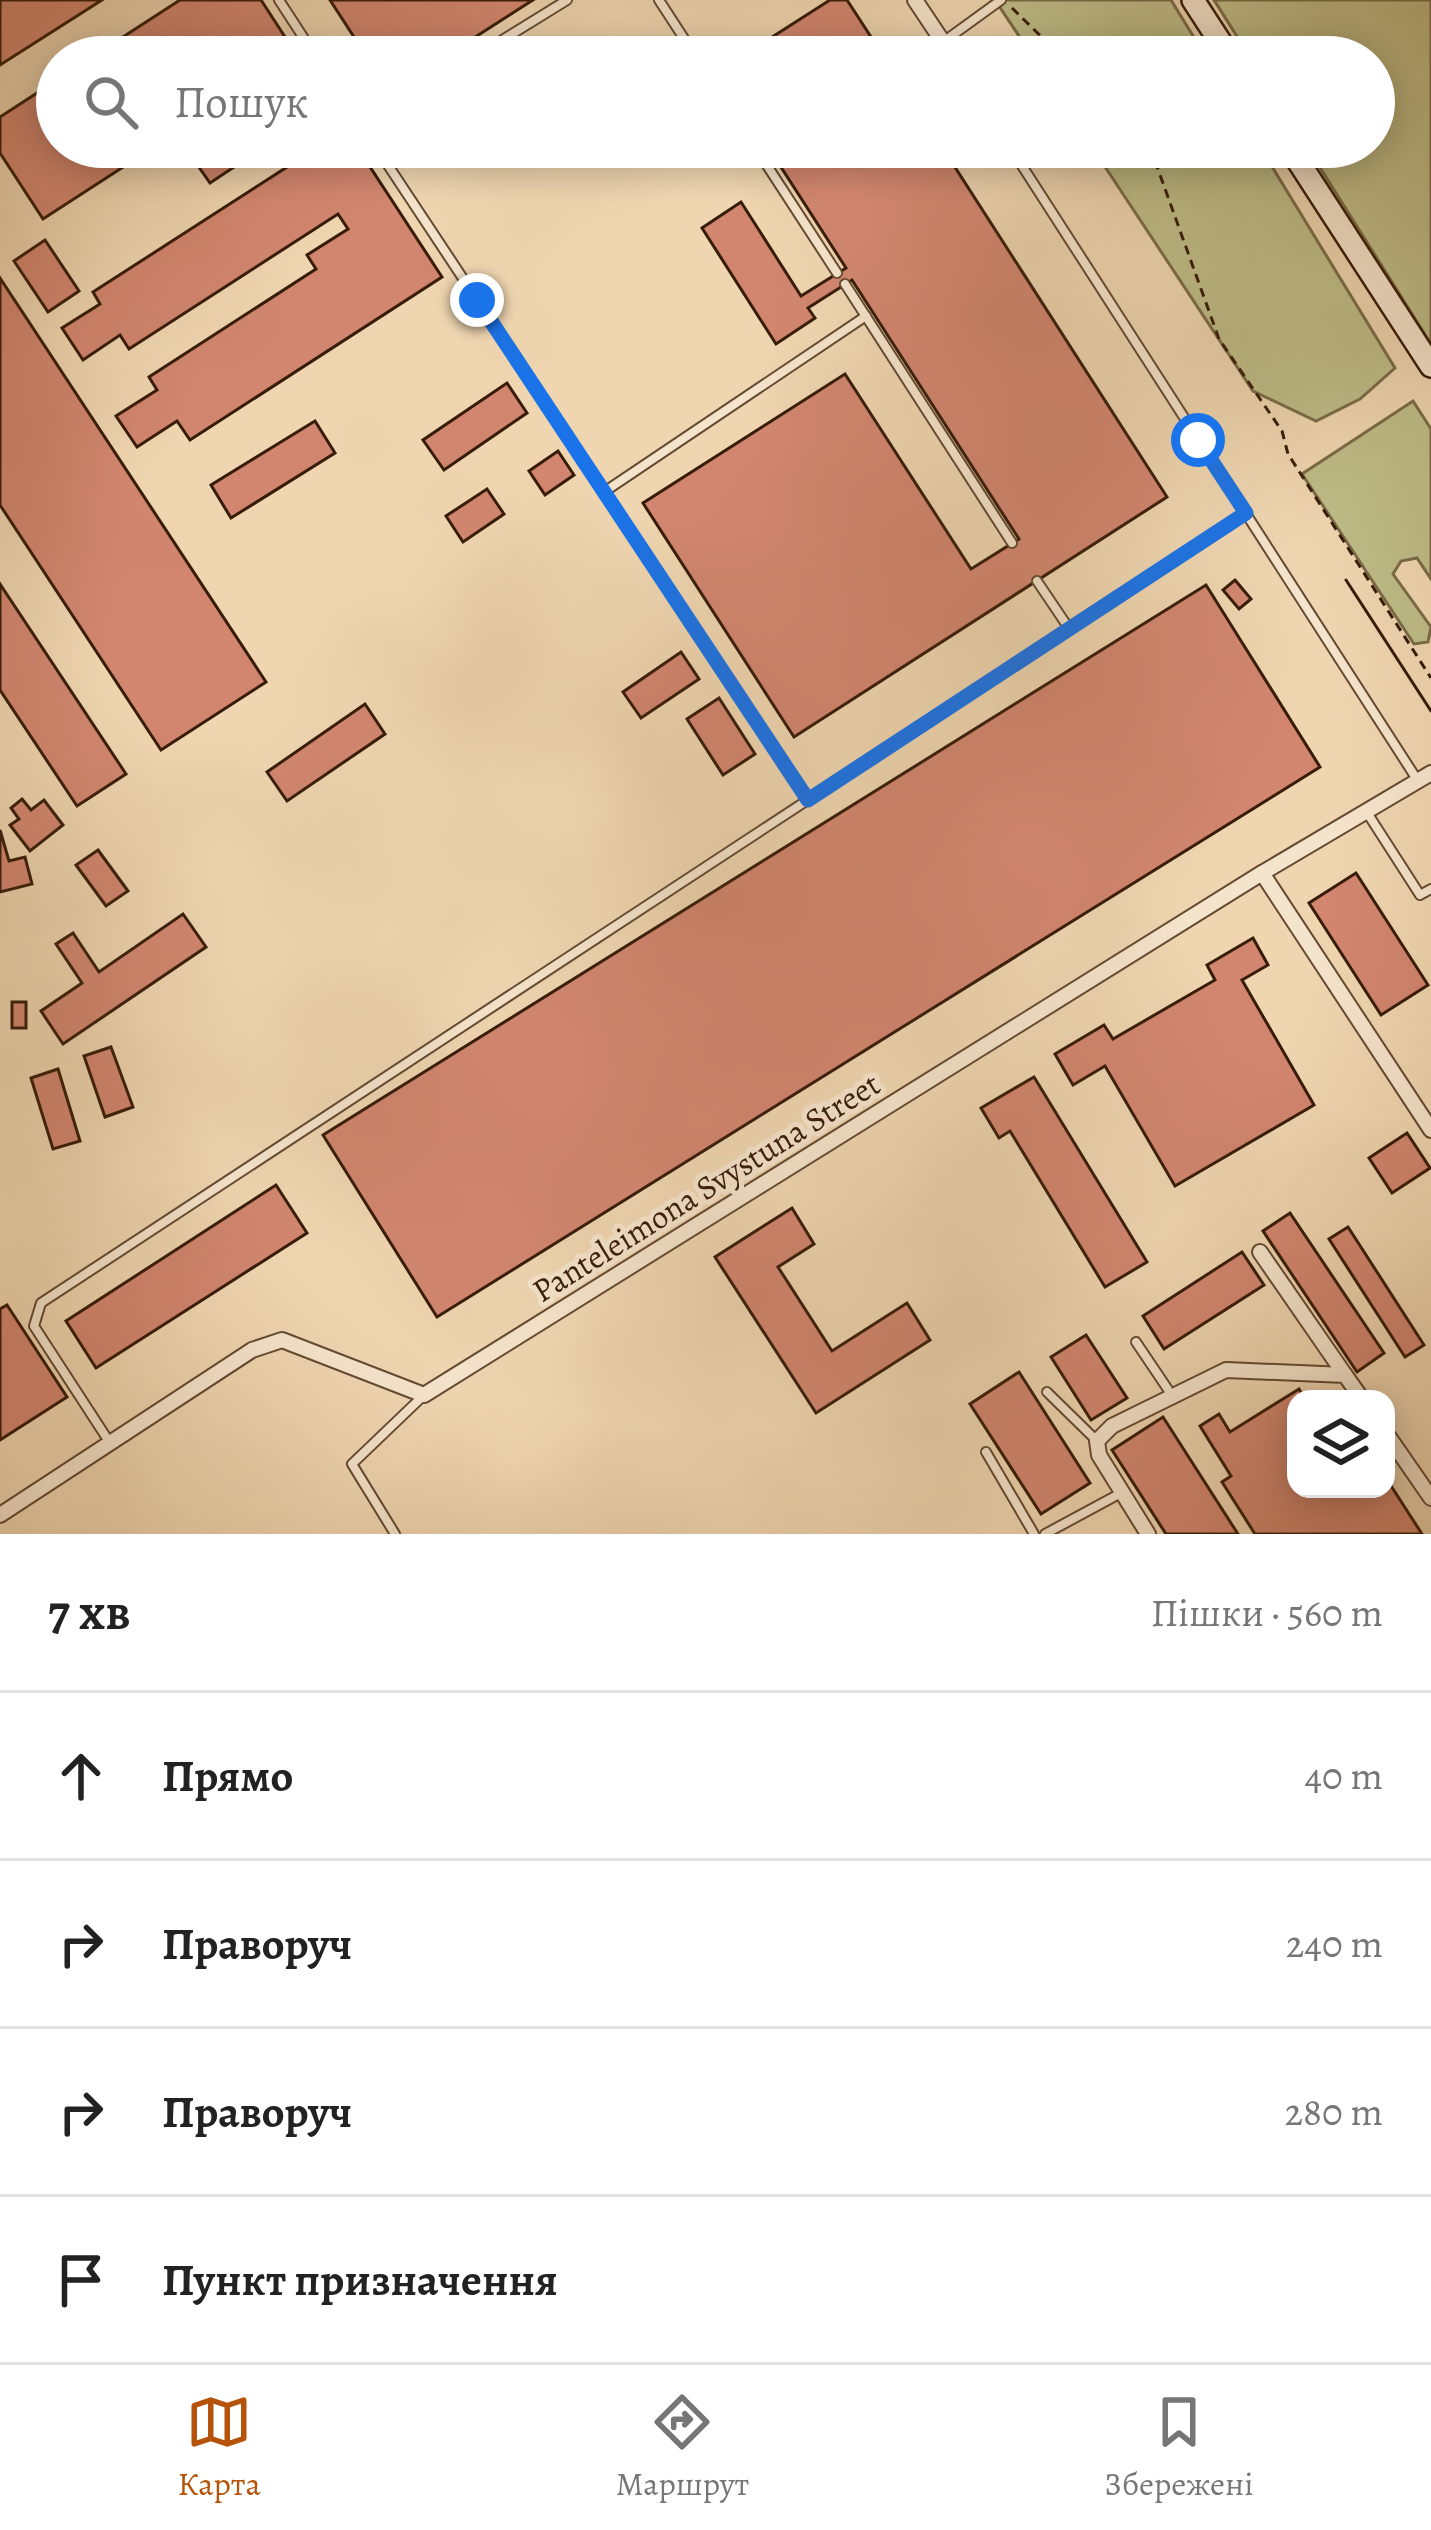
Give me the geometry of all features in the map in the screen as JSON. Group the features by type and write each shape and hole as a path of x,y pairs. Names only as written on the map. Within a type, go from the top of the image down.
{"main road":[{"path":"1193,0 1216,36"},
{"path":"1303,168 1431,366"}],"street":[{"path":"915,0 939,36"},
{"name":"Panteleimona Svystuna Street","path":"424,1395 1424,777"},
{"path":"1262,873 1431,1130"},
{"path":"1260,1252 1356,1390"},
{"path":"0,1515 252,1350 282,1340 424,1395"},
{"path":"1148,1534 1099,1455 1097,1441 1171,1394 1226,1370 1345,1375"},
{"path":"1395,1446 1431,1498"}],"lane":[{"path":"278,0 302,36"},
{"path":"510,36 567,0"},
{"path":"659,0 682,36"},
{"path":"952,36 1005,0"},
{"path":"390,168 808,800"},
{"path":"769,168 837,273"},
{"path":"1024,168 1246,513 1424,777"},
{"path":"845,284 1012,543"},
{"path":"604,492 866,316"},
{"path":"110,1443 34,1326 41,1303 1246,513"},
{"path":"1037,581 1068,627"},
{"path":"1366,812 1420,895 1431,889"},
{"path":"1136,1342 1171,1394"},
{"path":"1047,1392 1097,1441"},
{"path":"395,1534 352,1464 424,1395"},
{"path":"986,1452 1034,1534"},
{"path":"1045,1534 1122,1493"}],"path":[{"path":"1005,0 1041,36"},
{"path":"1158,168 1219,339 1282,431 1288,454 1431,678"}],"shaded area":[{"path":"995,0 1171,0 1193,36 1019,36"},
{"path":"1214,0 1431,0 1431,344 1320,168 1395,168 1395,36 1237,36"},
{"path":"1106,168 1273,168 1395,368 1360,399 1316,421 1253,391"},
{"path":"1413,401 1431,429 1431,579 1417,558 1401,561 1393,574 1431,627 1428,642 1414,644 1302,474"}],"building":[{"path":"0,0 102,0 46,36 36,36 36,42 0,65"},
{"path":"180,0 261,0 284,36 124,36"},
{"path":"330,0 533,0 477,36 353,36"},
{"path":"830,0 847,0 870,36 774,36"},
{"path":"36,94 36,168 122,168 43,219 0,153 0,117"},
{"path":"200,168 232,168 210,183"},
{"path":"285,168 371,168 442,277 190,440 177,421 137,447 116,416 157,390 149,377 316,269 307,255 348,229 338,214 129,349 120,335 83,360 62,328 100,304 93,292"},
{"path":"782,168 956,168 1167,497 794,737 643,503 845,374 971,569 1019,539 852,280 808,308 815,318 776,344 702,228 741,202 801,296 846,268"},
{"path":"45,240 79,291 48,312 14,261"},
{"path":"0,278 266,682 161,750 0,505"},
{"path":"507,383 527,413 444,470 423,440"},
{"path":"315,421 335,453 231,518 211,485"},
{"path":"558,451 574,475 545,495 529,471"},
{"path":"487,489 504,514 463,542 446,516"},
{"path":"1235,580 1251,599 1239,609 1223,590"},
{"path":"0,584 126,774 77,806 0,690"},
{"path":"1206,585 1320,767 437,1317 323,1135"},
{"path":"681,652 699,679 641,718 623,692"},
{"path":"719,698 755,754 723,775 687,719"},
{"path":"365,704 385,734 287,801 267,772"},
{"path":"22,799 31,810 44,800 63,825 30,851 10,825 19,819 11,808"},
{"path":"0,830 9,861 25,857 32,884 0,892"},
{"path":"98,850 128,891 106,906 76,865"},
{"path":"1356,873 1428,985 1381,1015 1309,903"},
{"path":"183,914 206,947 63,1044 41,1011 82,983 56,944 73,933 99,972"},
{"path":"1253,938 1268,965 1242,980 1314,1105 1175,1186 1105,1066 1073,1085 1055,1054 1104,1025 1113,1039 1215,980 1207,965"},
{"path":"12,1002 26,1002 26,1028 12,1028"},
{"path":"111,1047 133,1107 105,1117 84,1056"},
{"path":"58,1069 80,1141 53,1149 31,1078"},
{"path":"1034,1077 1147,1262 1105,1287 1010,1131 999,1138 981,1108"},
{"path":"1407,1133 1430,1168 1392,1193 1369,1158"},
{"path":"276,1185 307,1233 96,1368 66,1321"},
{"path":"792,1208 814,1244 778,1267 832,1351 907,1303 930,1340 816,1413 715,1257"},
{"path":"1290,1213 1384,1353 1357,1372 1263,1231"},
{"path":"1348,1227 1424,1345 1405,1357 1329,1239"},
{"path":"1242,1252 1264,1285 1164,1349 1143,1316"},
{"path":"7,1305 67,1397 0,1440 0,1309"},
{"path":"1086,1335 1127,1398 1091,1420 1051,1357"},
{"path":"1019,1372 1090,1483 1041,1514 970,1404"},
{"path":"1287,1396 1287,1498 1395,1498 1395,1492 1422,1534 1255,1534 1222,1482 1231,1476 1200,1426 1219,1414 1230,1432"},
{"path":"1163,1417 1238,1534 1166,1534 1112,1450"}],"tram line":[{"path":"1346,580 1431,711"}],"route":[{"path":"477,300 808,800 1246,513 1198,440"}]}
